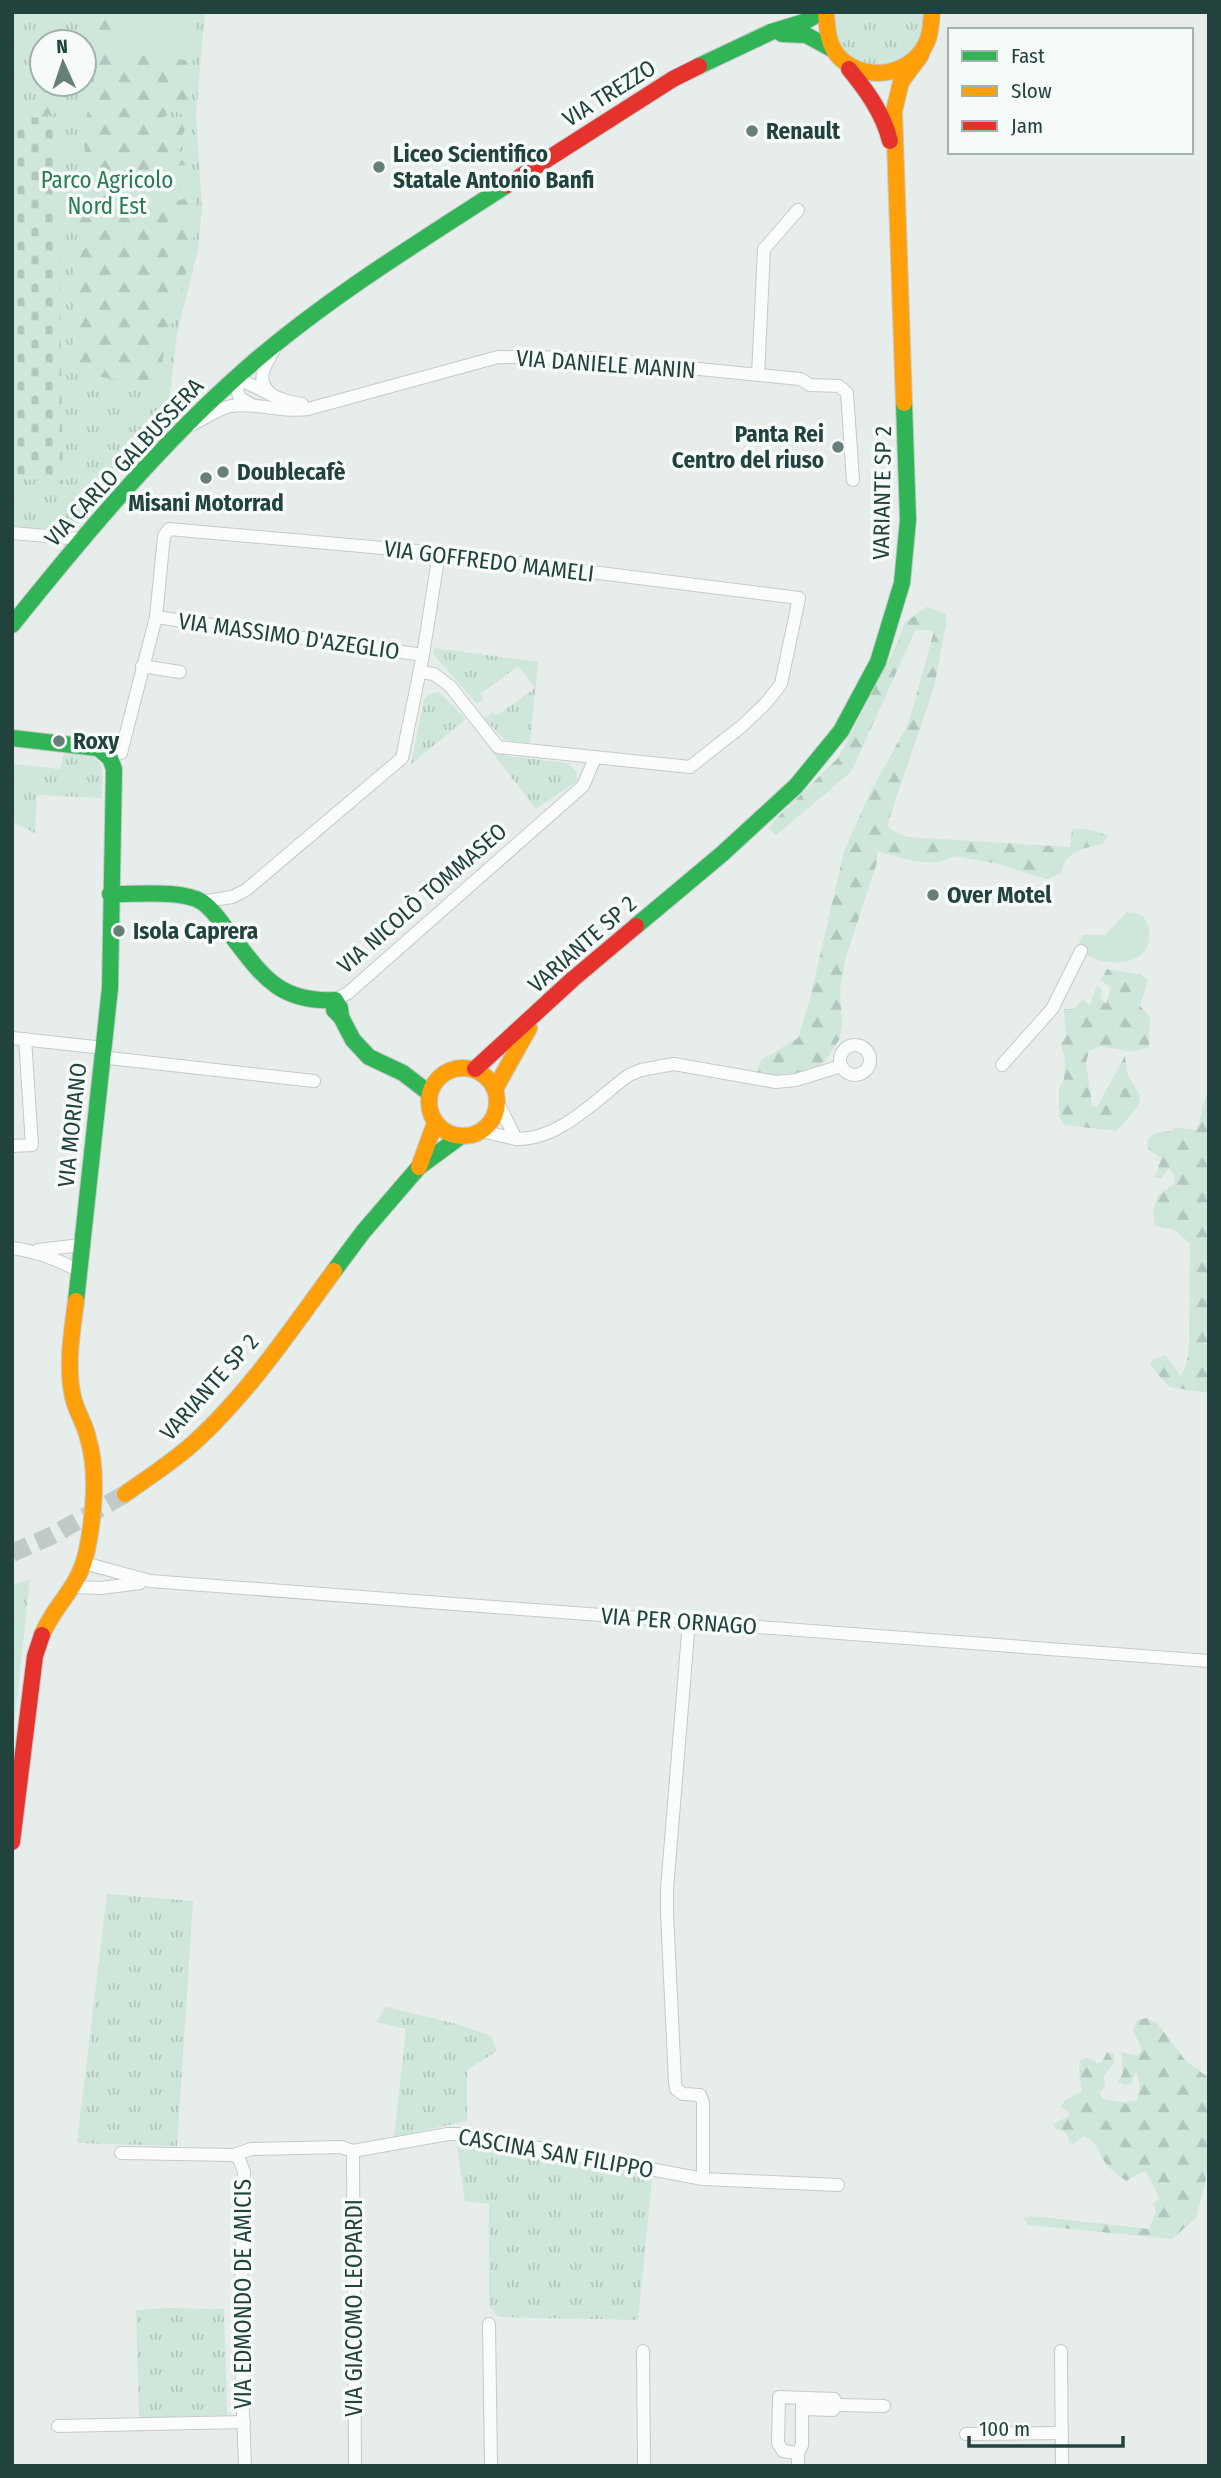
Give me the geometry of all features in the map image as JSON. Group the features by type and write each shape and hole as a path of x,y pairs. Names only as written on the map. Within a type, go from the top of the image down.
{"street":[{"name":"VIA TREZZO","path":"279,341 363,279 673,79 761,37 824,12"},
{"path":"824,12 826,32 836,54"},
{"path":"932,20 947,12"},
{"name":"VARIANTE SP 2","path":"475,1069 572,979 722,854 796,786 828,748 851,714 878,662 900,594 907,554 895,161 897,92 902,80 927,45 932,20"},
{"name":"VIA TREZZO","path":"761,37 787,33 806,35 852,68 881,75 910,65 920,55"},
{"name":"VARIANTE SP 2","path":"836,54 862,85 882,116 895,161"},
{"path":"758,375 764,249 798,210"},
{"path":"274,397 263,386 261,376 279,341"},
{"name":"VIA CARLO GALBUSSERA","path":"12,625 81,538 181,430 279,341"},
{"name":"VIA DANIELE MANIN","path":"181,430 228,407 240,405 303,410 498,357 589,358 800,379 810,385 839,386 847,393 853,480"},
{"path":"235,379 240,398 248,404 264,409"},
{"name":"VIA DANIELE MANIN","path":"235,379 274,397 301,404 334,401"},
{"name":"VIA GOFFREDO MAMELI","path":"156,617 165,534 169,529 439,554 799,598 781,684 742,726 690,767 595,758"},
{"path":"12,533 81,538"},
{"path":"110,897 201,902 232,897 246,890 402,758 420,672 439,554"},
{"path":"12,738 87,745 108,755 121,753 156,617"},
{"name":"VIA MASSIMO D'AZEGLIO","path":"156,617 423,655"},
{"path":"142,666 180,672"},
{"path":"420,672 434,674 450,686 498,747 595,758"},
{"name":"VIA MORIANO","path":"12,1842 35,1656 44,1631 71,1592 84,1563 94,1479 88,1436 73,1399 69,1369 110,988 114,769 108,755"},
{"name":"VIA NICOLÒ TOMMASEO","path":"201,902 276,988 300,999 333,1000 348,993 583,786 595,758"},
{"path":"1002,1065 1052,1009 1081,951"},
{"path":"333,1000 334,1011 341,1017 363,1052 402,1073 429,1093"},
{"name":"VARIANTE SP 2","path":"125,1494 185,1452 229,1406 290,1332 363,1232 419,1167 461,1136 481,1131 491,1121 496,1095 536,1014"},
{"path":"12,1146 32,1145 19,1038 103,1051 109,1058 314,1082"},
{"path":"481,1131 516,1139 530,1139 552,1132 629,1075 674,1064 776,1082 796,1080 841,1066"},
{"path":"402,1073 442,1074 458,1068 475,1069 483,1074 496,1095 516,1139"},
{"path":"442,1074 429,1093 429,1109 435,1123 452,1135 461,1136"},
{"name":"VARIANTE SP 2","path":"419,1167 435,1123"},
{"path":"31,1251 81,1245"},
{"path":"12,1248 61,1261 79,1271"},
{"name":"VIA PER ORNAGO","path":"84,1563 150,1581 1209,1661"},
{"name":"VIA PER ORNAGO","path":"71,1592 150,1581"},
{"path":"689,1621 668,1869 667,1913 675,2082 676,2089 683,2094 700,2095 703,2102 703,2179"},
{"name":"CASCINA SAN FILIPPO","path":"234,2155 251,2148 341,2147 353,2151 448,2134 465,2134 703,2179 838,2186"},
{"name":"VIA GIACOMO LEOPARDI","path":"353,2151 355,2466"},
{"name":"VIA EDMONDO DE AMICIS","path":"121,2153 234,2155 239,2159 244,2172 240,2332 244,2466"},
{"path":"489,2324 491,2466"},
{"path":"643,2351 644,2466"},
{"path":"1061,2351 1062,2466"},
{"path":"802,2403 802,2445 798,2459 783,2451 778,2443 779,2397 833,2410 837,2405 884,2406"},
{"path":"58,2426 244,2422"},
{"path":"966,2434 1062,2433"}],"green space":[{"name":"Parco Agricolo Nord Est","path":"12,12 205,12 196,114 202,209 198,249 177,334 169,400 165,414 72,530 64,533 12,528"},
{"path":"79,12 196,12 189,117 173,110 164,117 167,122 184,117 186,126 177,150 188,158 185,165 177,166 172,175 181,175 183,185 171,193 174,202 193,196 197,202 192,252 163,356 162,378 157,382 152,379 132,382 72,372 78,217 84,192 81,171 86,158 83,137 87,115 95,98 98,98 98,28 83,28"},
{"path":"117,12 192,12 186,60 112,52"},
{"path":"835,12 924,12 923,35 902,62 869,67 847,55 837,41"},
{"path":"57,102 70,112 68,121 55,113 36,119 12,119 12,103"},
{"path":"57,117 63,484 12,477 12,118"},
{"path":"927,607 946,614 946,625 934,687 887,825 907,837 1070,847 1072,828 1092,830 1108,836 1103,844 1071,855 1061,873 1047,879 994,863 954,856 926,862 877,851 877,862 846,957 840,989 842,1025 839,1040 825,1061 812,1071 762,1076 756,1072 761,1060 798,1038 810,999 844,851 871,791 909,722 934,631 916,629 851,772 776,835 769,829 838,758 898,642 905,622"},
{"path":"434,648 538,662 530,743 505,740 485,719 493,712 496,716 535,688 518,666 480,694 483,699 477,704 433,654"},
{"path":"439,692 466,719 411,764 424,699"},
{"path":"493,749 507,756 567,763 576,771 577,781 536,809 491,751"},
{"path":"65,750 88,755 99,762 102,798 37,795 35,833 12,822 12,764 60,769"},
{"path":"1127,912 1136,913 1147,921 1147,946 1139,957 1125,962 1110,962 1084,953 1079,945 1083,935 1105,935"},
{"path":"1107,969 1142,975 1148,980 1140,1006 1150,1017 1149,1047 1132,1052 1101,1046 1089,1051 1086,1063 1092,1106 1097,1107 1125,1056 1128,1076 1140,1095 1139,1105 1117,1131 1064,1125 1059,1117 1059,1089 1064,1079 1065,1060 1061,1044 1066,1036 1064,1009 1075,1008 1082,999 1090,1005 1097,985 1102,990 1100,998 1106,1004 1111,988 1101,980"},
{"path":"1209,1093 1209,1393 1169,1387 1150,1365 1152,1360 1165,1355 1181,1376 1186,1365 1189,1347 1190,1243 1174,1230 1155,1226 1153,1211 1158,1195 1174,1184 1175,1177 1169,1168 1161,1178 1155,1178 1161,1158 1149,1150 1147,1140 1155,1133 1171,1131 1175,1127 1196,1130"},
{"path":"30,1579 12,1743 12,1585"},
{"path":"107,1894 193,1901 177,2146 77,2143"},
{"path":"386,2007 457,2024 491,2036 497,2051 467,2070 467,2121 394,2137 406,2029 376,2022"},
{"path":"1147,2018 1158,2024 1185,2060 1209,2078 1209,2167 1196,2218 1172,2239 1029,2225 1023,2218 1032,2216 1149,2229 1156,2211 1153,2204 1159,2198 1148,2175 1144,2171 1126,2181 1108,2166 1096,2145 1089,2139 1084,2136 1074,2144 1069,2143 1066,2134 1057,2130 1053,2124 1069,2116 1067,2110 1061,2107 1065,2100 1081,2092 1080,2060 1088,2058 1097,2063 1102,2062 1107,2052 1114,2054 1114,2062 1104,2076 1105,2086 1099,2093 1103,2099 1127,2103 1128,2100 1137,2101 1140,2085 1136,2071 1131,2083 1125,2085 1118,2082 1123,2073 1121,2052 1138,2056 1142,2049 1133,2030 1137,2020"},
{"path":"456,2140 652,2179 638,2320 498,2317 489,2306 489,2204 465,2201"},
{"path":"224,2309 227,2415 139,2418 136,2310"}],"tunnel":[{"path":"12,1553 53,1535 125,1494"}],"traffic: fast":[{"path":"699,66 771,32 804,22 822,12"},
{"path":"782,34 806,35 832,49"},
{"path":"12,625 67,557 154,458 248,367 341,294 507,185"},
{"path":"636,926 722,854 796,786 841,731 878,662 902,583 908,520 904,403"},
{"path":"12,738 98,748 110,758 114,769 110,988 76,1301"},
{"path":"110,894 182,895 202,902 271,982 298,996 315,1000 335,1000 341,1017"},
{"path":"334,1010 341,1017 353,1040 369,1057 403,1073 429,1093"},
{"path":"334,1271 363,1232 419,1167 461,1136"}],"traffic: slow":[{"path":"826,12 829,37 840,58 851,66 876,73 902,68 913,61 922,51 929,36 932,12"},
{"path":"904,403 894,111 901,82 921,55"},
{"path":"495,1089 529,1028"},
{"path":"456,1068 470,1068 482,1073 492,1083 497,1102 492,1121 482,1131 470,1136 456,1136 444,1131 434,1121 429,1109 429,1095 434,1083 444,1073 456,1068"},
{"path":"419,1167 435,1123"},
{"path":"125,1494 181,1454 217,1420 270,1358 334,1271"},
{"path":"42,1635 73,1586 83,1564 93,1508 91,1451 87,1433 74,1402 70,1373 76,1301"}],"traffic: jam":[{"path":"507,185 673,79 699,66"},
{"path":"849,69 874,103 890,141"},
{"path":"475,1069 573,979 636,926"},
{"path":"12,1842 35,1656 42,1635"}],"place":[{"name":"Renault","path":"752,131"},
{"name":"Liceo Scientifico Statale Antonio Banfi","path":"379,167"},
{"name":"Panta Rei Centro del riuso","path":"838,447"},
{"name":"Doublecafè","path":"223,472"},
{"name":"Misani Motorrad","path":"206,478"},
{"name":"Roxy","path":"59,741"},
{"name":"Over Motel","path":"933,895"},
{"name":"Isola Caprera","path":"119,931"}]}
